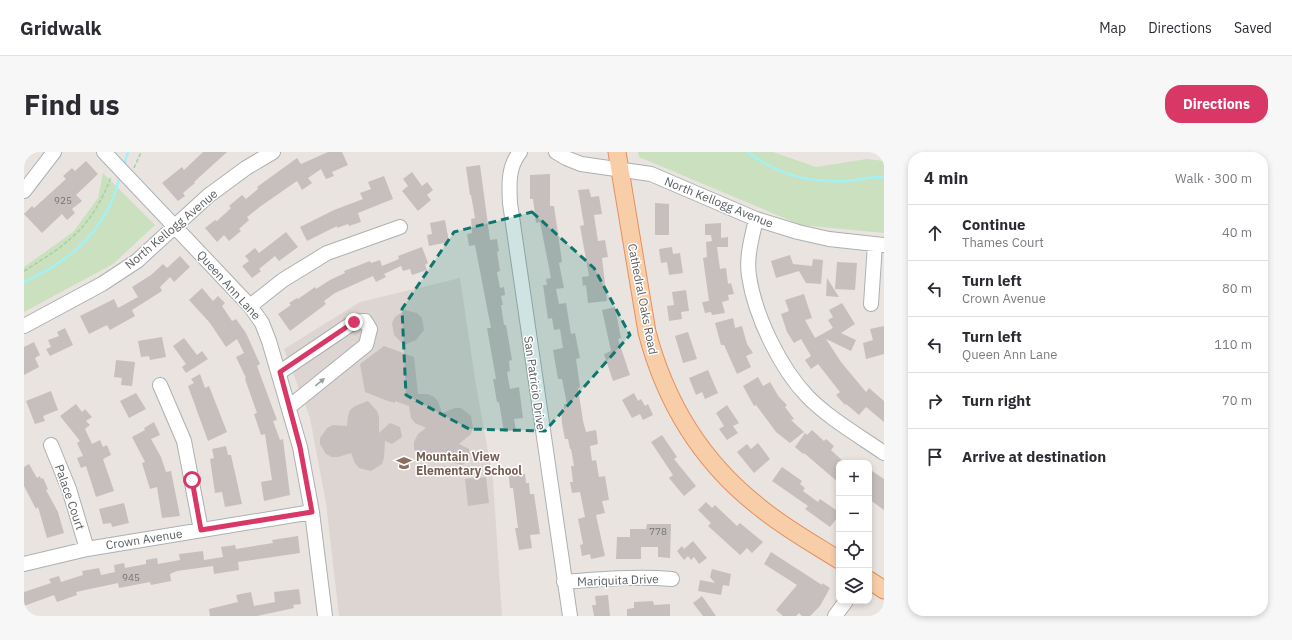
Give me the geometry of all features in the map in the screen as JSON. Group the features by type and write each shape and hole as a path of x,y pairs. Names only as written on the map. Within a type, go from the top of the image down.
{"main road":[{"name":"Cathedral Oaks Road","path":"617,152 646,332 653,357 664,385 681,419 704,453 744,495 787,528 836,558"},
{"path":"872,582 884,590"}],"street":[{"path":"24,191 54,152"},
{"name":"Queen Ann Lane","path":"104,152 250,306 262,323 280,372 300,447 312,512 326,616"},
{"name":"North Kellogg Avenue","path":"24,326 102,284 137,261 176,227 208,196 246,168 273,152"},
{"name":"San Patricio Drive","path":"520,152 511,169 508,184 510,203 570,616"},
{"name":"North Kellogg Avenue","path":"556,152 581,164 651,174 756,219 829,239 879,245"},
{"path":"756,219 749,253 749,275 761,320 780,358 808,396 832,418 884,453"},
{"path":"250,306 284,280 326,254 400,228"},
{"path":"871,304 879,245"},
{"path":"280,372 354,322 365,320 370,329 366,345 289,407"},
{"path":"160,385 184,441 201,530"},
{"name":"Palace Court","path":"51,445 69,489 87,548"},
{"name":"Crown Avenue","path":"24,564 87,548 312,512"},
{"name":"Mariquita Drive","path":"564,582 634,577 672,579"},
{"path":"835,616 844,604"}],"path":[{"path":"129,179 141,152"},
{"path":"24,271 62,246 88,222 100,203 115,164"}],"highlighted area":[{"path":"532,212 594,268 630,335 545,431 469,429 406,395 402,309 454,232"}],"shaded area":[{"name":"Mountain View Elementary School","path":"460,278 475,379 493,480 502,616 339,616 326,503 310,418 284,349 360,302"}],"green space":[{"path":"638,152 773,152 816,167 867,159 884,161 884,233 801,225 639,157"},
{"path":"103,173 155,225 113,264 24,312 24,267 73,232 98,198"}],"building":[{"path":"203,152 227,152 183,193 185,196 178,201 162,183 182,167 184,170"},
{"path":"328,152 342,152 348,165 332,172 334,176 326,179 321,169 308,178 312,183 302,190 297,181 247,217 249,220 239,229 241,231 229,241 224,235 217,242 205,228 215,220 217,221 231,208 229,206 242,195 246,199 258,189 257,187 297,158 301,164"},
{"path":"86,161 98,174 76,195 82,201 72,209 75,213 67,220 62,214 42,233 24,214 32,206 34,208 66,179 63,176 72,168 75,171"},
{"path":"480,165 490,240 497,239 499,251 497,252 500,271 497,272 500,288 504,287 505,295 501,296 503,305 501,305 512,360 509,361 510,371 507,372 510,389 519,387 523,418 514,419 516,430 504,432 499,402 497,402 493,379 496,379 487,328 491,328 475,245 469,246 467,234 472,233 471,219 475,218 466,167"},
{"path":"412,172 422,186 427,182 433,190 427,195 431,200 418,211 402,191 408,186 403,179"},
{"path":"550,174 550,206 554,206 562,262 559,263 564,288 556,289 559,304 566,303 571,334 575,333 580,358 576,359 580,387 578,388 583,421 586,432 596,430 598,444 590,446 592,461 596,460 599,477 605,476 609,500 602,501 605,513 596,515 605,556 591,559 590,554 582,556 580,545 583,544 578,519 585,517 580,492 572,493 570,482 573,482 571,466 574,466 568,439 565,439 561,409 564,409 564,404 567,404 562,379 558,379 553,350 563,348 560,329 554,330 552,318 548,319 543,285 547,285 546,279 551,278 540,222 536,223 533,199 530,199 530,175"},
{"path":"384,176 393,199 358,213 361,222 349,226 348,224 337,228 337,226 307,241 300,227 334,210 363,199 360,193 371,189 368,182"},
{"path":"589,189 591,197 599,196 602,214 594,215 598,241 605,240 608,257 602,258 607,301 588,303 586,285 583,286 582,277 589,276 580,226 584,225 578,190"},
{"path":"655,203 669,204 669,235 655,235"},
{"path":"445,220 449,242 429,246 427,235 432,234 430,223"},
{"path":"721,223 721,238 728,237 728,247 717,247 720,269 726,268 728,284 731,283 734,294 728,295 729,300 722,302 725,313 712,315 711,312 705,313 702,302 709,301 703,258 707,257 706,242 712,241 711,235 705,235 705,224"},
{"path":"286,232 298,247 279,261 275,256 259,269 261,271 252,278 242,266 249,261 245,256 255,248 259,253"},
{"path":"422,247 428,263 425,265 427,270 412,275 410,269 403,271 401,266 384,274 386,277 376,282 373,276 335,293 324,301 326,304 290,331 278,314 291,305 289,303 297,298 298,299 315,287 316,289 345,273 344,271 370,261 371,263 380,260 382,266 399,259 398,256"},
{"path":"672,247 673,254 680,253 683,273 669,275 667,262 661,263 659,249"},
{"path":"790,255 793,264 812,266 813,259 823,260 821,284 806,283 799,271 776,278 771,261"},
{"path":"180,256 190,267 174,282 170,277 160,287 162,291 132,310 135,316 110,330 107,325 89,334 80,316 114,299 118,308 138,297 132,287 151,275 163,264 167,268"},
{"path":"837,262 857,263 855,290 835,289"},
{"path":"827,278 839,297 826,296"},
{"path":"202,288 213,301 218,296 225,303 222,306 232,321 236,319 246,333 260,364 257,366 277,420 273,421 280,440 283,439 290,495 264,501 261,482 272,480 265,434 261,435 254,414 257,413 245,379 246,378 236,357 244,353 237,339 226,347 210,323 189,300"},
{"path":"686,290 689,311 681,312 682,319 669,321 667,306 674,305 672,292"},
{"path":"804,294 812,318 805,320 815,338 833,328 828,320 833,317 829,310 842,303 855,324 841,333 856,340 851,351 826,339 841,362 866,392 869,388 884,401 884,422 866,407 859,415 846,404 845,405 836,395 840,392 818,364 811,369 805,360 811,356 801,339 794,343 787,332 781,314 789,311 785,300"},
{"path":"615,307 621,338 618,339 630,375 613,381 604,354 611,351 602,310"},
{"path":"405,310 417,313 422,318 424,330 416,340 404,345 394,335 392,323 395,317"},
{"path":"733,318 735,328 742,326 747,344 753,353 746,356 751,367 737,374 724,345 721,345 715,323"},
{"path":"884,326 884,354 866,359 863,343 873,340 870,329"},
{"path":"65,328 73,345 50,356 46,349 51,347 48,340 59,336 57,332"},
{"path":"688,332 697,359 683,363 675,336"},
{"path":"162,337 166,357 150,360 149,356 141,357 138,341"},
{"path":"184,338 197,355 202,351 208,359 186,373 182,367 186,364 173,346"},
{"path":"34,342 40,355 35,358 39,367 24,375 24,347"},
{"path":"384,346 414,357 418,394 428,394 434,397 438,401 442,413 455,408 461,408 471,416 473,428 471,434 459,444 469,449 470,459 462,465 451,462 449,450 438,460 432,462 421,459 414,449 414,442 418,434 426,428 415,423 411,418 409,406 395,401 395,403 388,401 365,392 360,364"},
{"path":"116,360 135,362 132,386 121,385 122,378 114,377"},
{"path":"708,370 718,393 705,399 702,392 696,395 689,378"},
{"path":"200,374 205,388 209,386 227,432 208,441 188,386 194,383 191,379"},
{"path":"758,377 763,386 770,382 779,397 787,405 785,407 794,419 791,420 804,432 790,443 776,432 756,405 754,406 743,386"},
{"path":"51,391 58,410 43,416 45,421 35,424 26,401"},
{"path":"136,393 146,409 129,418 120,401"},
{"path":"634,393 638,401 641,399 645,406 648,404 653,415 643,420 640,414 632,418 622,400"},
{"path":"368,401 377,411 379,417 379,433 390,423 400,427 402,437 392,444 385,441 384,458 382,464 371,471 359,468 351,453 338,457 332,457 326,454 320,444 320,438 327,428 333,425 347,426 350,410 355,406"},
{"path":"76,404 82,412 85,409 92,417 86,421 90,425 85,429 92,444 100,440 103,447 107,445 111,455 103,459 114,491 96,497 86,466 81,468 77,458 83,456 77,443 80,441 60,416"},
{"path":"727,405 739,423 733,426 738,433 727,440 719,429 724,426 716,413"},
{"path":"154,422 160,435 151,439 161,457 166,472 171,471 180,516 162,518 157,487 150,489 142,463 145,462 132,437 145,430 144,428"},
{"path":"812,430 824,441 826,439 834,446 831,450 842,460 836,460 836,480 795,447 805,433 807,435"},
{"path":"662,435 677,457 674,459 696,486 684,496 669,478 673,475 651,442"},
{"path":"758,443 770,459 754,473 737,452 747,444 751,449"},
{"path":"226,446 228,455 231,455 242,504 225,507 222,492 215,493 210,459 214,458 212,449"},
{"path":"29,464 37,478 40,476 41,479 43,478 48,489 46,490 58,512 64,533 47,538 38,507 36,509 24,486 24,467"},
{"path":"521,467 522,474 525,474 526,483 529,483 530,494 534,494 540,534 530,535 532,548 519,550 515,528 518,528 513,488 510,488 508,469"},
{"path":"782,467 802,481 800,484 805,488 803,491 818,502 820,499 836,510 836,519 830,527 805,509 808,506 772,481"},
{"path":"872,471 884,479 884,510 872,501"},
{"path":"486,477 489,503 468,506 465,479"},
{"path":"706,502 712,508 715,505 737,526 740,523 763,542 752,553 747,548 740,555 708,526 711,523 698,510"},
{"path":"124,503 129,523 112,527 111,523 103,524 99,509"},
{"path":"647,524 671,524 670,558 658,557 658,547 641,547 641,559 616,559 617,537 630,537 630,529 646,529"},
{"path":"298,536 300,553 238,562 239,570 214,574 213,566 177,571 170,574 171,581 151,585 150,582 119,588 118,583 76,592 77,595 57,602 54,595 24,606 24,592 51,583 49,579 59,576 61,582 83,575 82,571 99,568 101,575 115,572 114,565 124,563 125,568 146,564 146,560 157,558 158,564 180,560 179,554 203,551 204,560 223,557 221,547 235,545 236,549 273,543 272,540"},
{"path":"693,541 707,558 699,564 694,557 691,560 688,556 684,560 677,551 682,546 684,549"},
{"path":"771,552 822,585 822,583 830,588 820,606 810,616 802,616 799,613 796,616 783,616 776,610 797,585 764,564"},
{"path":"712,569 731,574 729,586 723,585 721,595 698,591 700,580 715,583 710,577"},
{"path":"299,589 301,604 293,605 294,608 257,616 210,616 209,609 238,602 236,595 251,592 254,606 275,602 274,592"},
{"path":"608,595 610,616 594,616 592,605 596,605 595,596"},
{"path":"702,596 716,616 703,616 693,603"},
{"path":"653,601 654,605 670,604 670,616 627,616 627,609 634,608 634,602"}],"waterway":[{"path":"124,166 128,152"},
{"path":"747,152 771,167 794,176 807,179 820,181 848,181 884,177"},
{"path":"24,282 51,268 85,242 103,219 115,195 120,176"}],"place":[{"name":"Mountain View Elementary School","path":"404,463"}],"route":[{"path":"192,480 201,530 312,512 300,447 280,372 354,322"}]}
